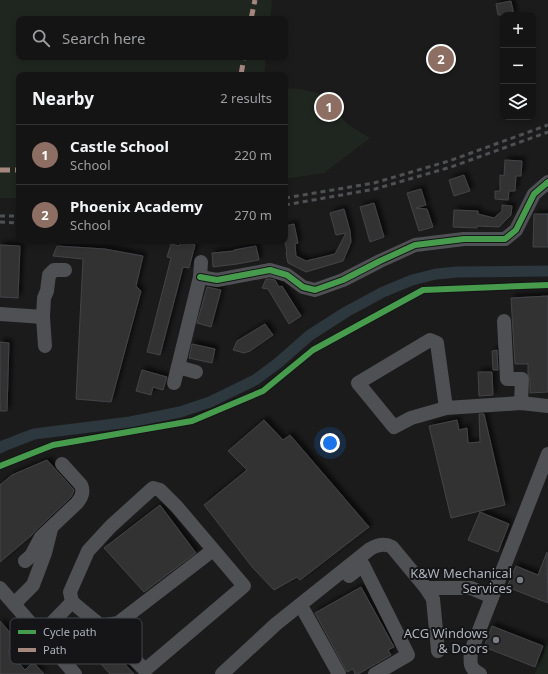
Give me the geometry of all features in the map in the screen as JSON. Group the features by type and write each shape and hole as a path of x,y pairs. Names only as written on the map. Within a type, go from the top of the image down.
{"street":[{"path":"200,277 217,280 270,270 287,275 303,287 315,290 344,280 380,261 416,245 464,238 506,239 516,230 525,215 534,194 548,182"},
{"path":"174,383 200,277 202,262"},
{"path":"45,346 43,317 44,298 47,291 49,275 54,270 65,270"},
{"path":"0,314 43,317"},
{"path":"504,321 507,379 522,379 521,403"},
{"path":"446,408 437,343 430,340 358,383 394,426 411,418 446,408 521,403 548,406"},
{"path":"178,367 196,372"},
{"path":"480,674 474,670 470,662 471,651 548,456"},
{"path":"26,561 31,556 41,537 77,502 82,492 83,489 81,485 62,464"},
{"path":"91,618 72,602 70,592 88,551 111,526 154,488 160,490 177,507 244,586 145,670 139,664"},
{"path":"14,604 33,585 47,547 52,526"},
{"path":"222,674 276,624 370,549 378,545 392,547 426,588 433,599 438,651"},
{"path":"125,618 213,550"},
{"path":"276,624 304,611 363,565 408,655 375,674"},
{"path":"0,588 26,618"},
{"path":"426,588 471,588 492,597"},
{"path":"56,618 72,602"},
{"path":"304,611 339,674"}],"shaded area":[{"path":"0,0 272,0 270,16 16,16 16,60 266,60 264,72 16,72 16,198 0,198"},
{"path":"288,88 300,89 325,95 347,124 370,138 324,173 288,179"},
{"path":"548,640 548,674 535,674"}],"building":[{"path":"511,1 513,12 500,12 500,15 498,15 496,4"},
{"path":"505,160 522,161 521,176 516,176 515,191 509,191 508,200 495,199 495,191 500,191 500,175 504,176"},
{"path":"464,175 470,191 454,196 449,180"},
{"path":"421,189 426,205 416,208 427,209 433,227 419,231 407,193"},
{"path":"374,203 384,237 370,242 360,207"},
{"path":"502,205 512,206 511,215 499,227 453,227 454,210 478,211 478,214 494,218 502,211"},
{"path":"344,209 350,231 351,242 343,261 306,272 288,263 285,244 288,244 288,225 294,224 298,243 295,244 296,256 306,261 335,254 346,233 336,235 330,213"},
{"path":"534,214 548,214 548,247 533,247"},
{"path":"171,244 179,246 180,244 195,245 189,268 183,267 160,355 147,352 171,258 167,257"},
{"path":"0,245 20,246 18,298 0,297"},
{"path":"57,246 105,249 143,256 136,286 141,291 111,402 76,399 83,259 53,256"},
{"path":"256,246 259,260 213,267 212,253 234,251"},
{"path":"266,279 275,280 279,287 282,286 301,316 289,324 268,289 262,288"},
{"path":"207,287 221,290 211,327 197,323"},
{"path":"548,296 548,392 530,393 528,364 515,364 511,298"},
{"path":"265,324 273,335 250,351 244,353 233,350 237,341"},
{"path":"0,342 9,343 7,411 0,411"},
{"path":"192,344 215,349 212,363 189,358"},
{"path":"497,350 498,370 493,370 492,351"},
{"path":"142,370 167,377 163,390 153,387 151,395 136,391"},
{"path":"478,372 492,372 493,395 479,396"},
{"path":"479,414 484,414 505,505 451,518 429,426 457,420 459,430 467,428 468,443 480,442"},
{"path":"264,420 283,440 290,435 369,527 300,580 297,577 274,590 253,568 204,505 247,470 228,451"},
{"path":"47,460 74,490 73,493 71,497 32,535 0,562 0,485 12,475"},
{"path":"160,505 196,553 144,592 104,548"},
{"path":"480,512 509,524 498,552 468,540"},
{"path":"547,552 548,603 507,587 516,566 538,575"},
{"path":"361,587 394,647 388,650 391,655 358,674 355,674 353,669 347,672 315,613"},
{"path":"0,621 10,633 10,649 8,651 10,653 10,664 20,664 25,670 31,664 35,664 44,674 0,674"},
{"path":"492,626 543,646 535,667 484,647"},
{"path":"101,664 125,664 134,674 110,674"}],"waterway":[{"path":"0,448 34,434 130,422 180,412 210,402 255,380 278,363 310,335 346,312 383,292 412,280 436,274 458,272 548,271"}],"railway":[{"path":"288,197 374,183 449,161 548,125"},
{"path":"288,204 375,189 451,167 548,132"},
{"path":"0,216 16,216"},
{"path":"0,222 16,223"}],"marked path":[{"path":"252,16 255,0"},
{"path":"242,72 244,60"},
{"path":"0,170 16,170"}],"cycle path":[{"path":"200,277 217,280 270,270 287,275 303,287 315,290 343,280 415,245 464,239 505,239 516,230 534,194 548,182"},
{"path":"0,466 53,445 192,421 263,391 313,350 423,290 548,285"}],"place":[{"name":"Phoenix Academy","path":"441,59"},
{"name":"Castle School","path":"329,107"},
{"name":"K&W Mechanical Services","path":"520,580"},
{"name":"ACG Windows & Doors","path":"496,640"}]}
